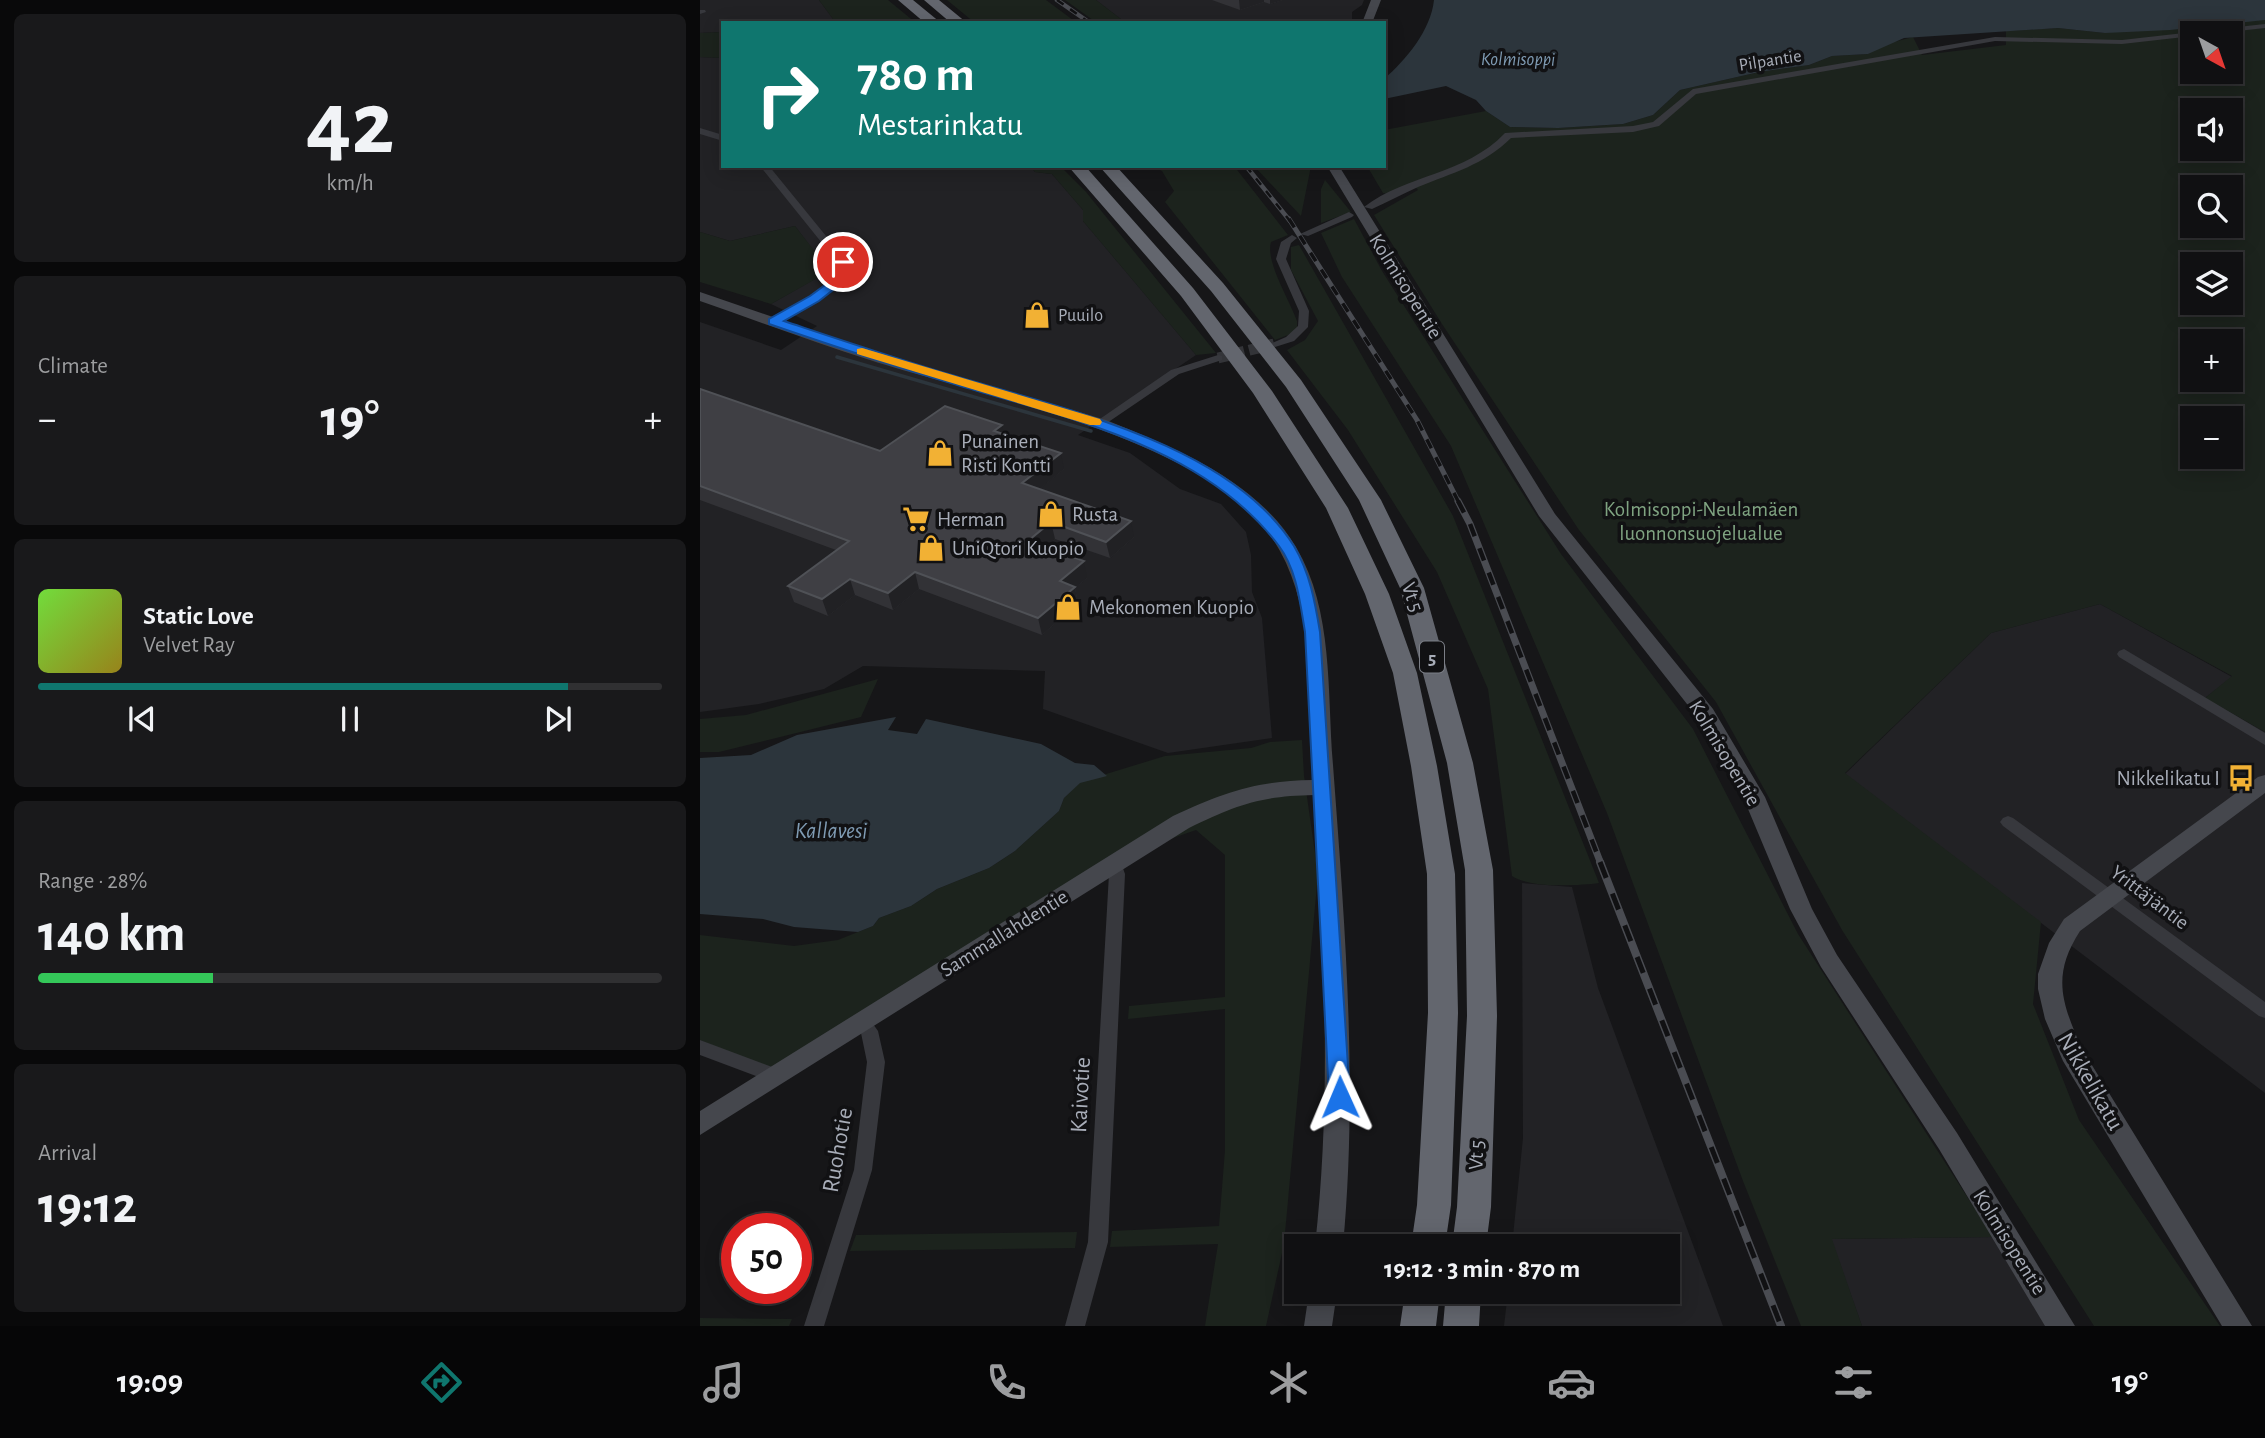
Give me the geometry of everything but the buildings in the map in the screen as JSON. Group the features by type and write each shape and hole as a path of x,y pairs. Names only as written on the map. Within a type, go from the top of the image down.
{"highway":[{"path":"905,0 931,21"},
{"path":"931,0 957,21"},
{"name":"Vt 5","path":"1078,168 1187,292 1270,403 1338,508 1377,594 1405,673 1424,766 1441,874 1443,1013 1430,1234"},
{"name":"Vt 5","path":"1109,168 1217,287 1294,384 1370,500 1412,588 1461,764 1479,870 1482,1016 1471,1234"},
{"path":"1418,1326 1421,1304"},
{"path":"1461,1326 1463,1304"}],"main road":[{"path":"1368,21 1376,0"},
{"name":"Kolmisopentie","path":"1334,168 1548,516 1706,714 1754,797 1801,909 1829,961 1948,1141 2062,1326"},
{"path":"700,296 876,357 1100,424 1166,452 1214,478 1256,511 1286,546 1306,592 1312,632 1324,787 1340,1120 1330,1234"},
{"name":"Nikkelikatu","path":"2238,1326 2071,1054 2048,990 2056,947 2071,925 2265,782"},
{"name":"Sammallahdentie","path":"700,1124 1181,822 1232,798 1281,788 1324,787"},
{"path":"1318,1326 1321,1304"}],"street":[{"path":"2244,28 2265,26"},
{"name":"Pilpantie","path":"1369,207 1403,190 1477,162 1500,146 1508,135 1633,129 1656,124 1693,92 1995,39 2122,42 2180,35"},
{"path":"700,131 721,137"},
{"path":"766,168 843,262 834,284 774,321"},
{"path":"1305,234 1349,215"},
{"path":"1275,344 1290,339 1303,327 1304,312 1281,259 1286,243 1292,238"},
{"path":"1100,424 1175,372 1218,358"},
{"path":"2124,654 2265,740"},
{"name":"Yrittäjäntie","path":"2008,822 2265,1011"},
{"name":"Kaivotie","path":"1075,1326 1098,1242 1117,874 1114,864"},
{"name":"Ruohotie","path":"814,1326 863,1170 876,1062 869,1031 862,1022"},
{"path":"700,1047 777,1076"}],"shaded area":[{"path":"700,0 819,0 835,21 721,21 721,32 700,33"},
{"path":"1096,0 1364,0 1362,5 1352,12 1352,21 1123,21"},
{"path":"700,57 721,58 721,168 1032,168 1035,172 1052,174 1083,210 1083,221 1196,355 1078,435 1130,453 1180,489 1221,504 1246,532 1251,555 1252,592 1262,618 1272,738 1168,753 1043,709 1045,671 863,666 824,689 759,704 700,712 700,322 781,350 817,326 771,304 829,271 795,226 730,241 700,232"},
{"path":"2100,604 2232,677 2205,698 2265,732 2265,1093 1845,774 1991,633"},
{"path":"1522,883 1572,887 1598,988 1723,1326 1504,1326 1507,1304 1680,1304 1680,1234 1513,1234 1523,1138"},
{"path":"1993,1237 2046,1326 1862,1326 1831,1239"}],"green space":[{"path":"819,0 888,0 914,21 835,21"},
{"path":"947,0 1046,0 1074,21 973,21"},
{"path":"1065,0 1096,0 1123,21 1094,21"},
{"name":"Kolmisoppi-Neulamäen luonnonsuojelualue","path":"2265,8 2265,732 2205,698 2232,676 2100,604 1991,633 1845,773 2041,922 2033,1004 2079,1120 2220,1326 2094,1326 1842,930 1716,702 1579,530 1442,324 1374,215 1418,190 1413,184 1387,194 1383,193 1368,168 1386,168 1386,130 1486,111 1510,127 1558,128 1623,124 1653,115 1680,90 1759,72 1809,65 1832,56 1868,54 1882,45 1913,37 1922,55 2006,45 2006,31 2058,28 2105,33 2180,21 2180,84 2244,84 2244,21 2182,21"},
{"path":"721,32 721,58 700,57 700,33"},
{"path":"1032,168 1062,168 1086,192 1216,353 1196,355 1083,221 1083,210 1052,174 1035,172"},
{"path":"1156,168 1236,168 1288,235 1271,242 1270,250 1275,270 1297,321 1297,329 1275,340 1165,202 1174,191 1162,171"},
{"path":"1256,168 1311,168 1301,216"},
{"path":"1325,180 1351,212 1321,223 1321,189"},
{"path":"1354,219 1382,271 1561,554 1693,729 1798,934 1993,1237 1832,1239 1862,1326 1801,1326 1743,1181 1607,813 1451,446 1342,277 1321,233"},
{"path":"795,226 830,271 771,304 700,282 700,232 730,241"},
{"path":"1299,245 1453,516 1599,883 1542,884 1530,883 1512,876 1488,689 1437,572 1348,430 1287,350 1305,340 1318,321 1291,270 1291,247"},
{"path":"878,679 861,717 719,752 700,752 700,719 746,715"},
{"path":"1302,740 1304,776 1318,874 1284,1244 1266,1326 1205,1326 1218,1244 1110,1247 1112,1231 1219,1226 1225,1150 1225,1009 1128,1019 1129,1006 1225,997 1225,855 1196,830 1107,861 775,1072 700,1040 700,935 794,946 838,940 873,926 879,918 911,906 937,889 989,868 1015,851 1059,811 1064,798 1080,782 1165,756 1251,748 1270,742"},
{"path":"1077,1232 1075,1248 850,1251 856,1235"},
{"path":"700,1318 792,1319 789,1326 700,1326"}],"water":[{"name":"Kolmisoppi","path":"1434,0 2265,0 2265,20 2180,21 2180,29 2170,30 2105,33 2058,28 1904,38 1868,54 1832,56 1809,65 1759,72 1680,90 1653,115 1623,124 1558,128 1510,127 1486,111 1476,100 1446,86 1386,99 1386,77 1416,44 1428,22"},
{"name":"Kallavesi","path":"896,717 888,730 917,734 926,719 1041,744 1075,763 1094,765 1107,776 1080,783 1064,798 1059,811 1015,851 989,868 937,889 911,906 879,918 873,926 858,932 794,927 763,919 700,914 700,758 751,755 797,735"}],"waterway":[{"path":"837,357 1091,431"}],"tunnel":[{"path":"1218,358 1274,344"}],"railway":[{"path":"1057,0 1087,21"},
{"path":"1248,168 1290,221"},
{"path":"1289,219 1417,420 1459,503"},
{"path":"1458,501 1470,524 1601,864"},
{"path":"1600,862 1781,1326"}],"slow traffic":[{"path":"862,352 1095,422"}],"place":[{"name":"Puuilo","path":"1037,315"},
{"name":"Punainen Risti Kontti","path":"940,453"},
{"name":"Rusta","path":"1051,514"},
{"name":"Herman","path":"916,519"},
{"name":"UniQtori Kuopio","path":"931,548"},
{"name":"Mekonomen Kuopio","path":"1068,607"},
{"name":"Nikkelikatu I","path":"2241,778"}],"route":[{"path":"843,262 834,284 774,321 876,357 1100,424 1147,443 1192,465 1236,493 1256,511 1286,546 1306,592 1312,632 1324,787 1340,1097"}]}
